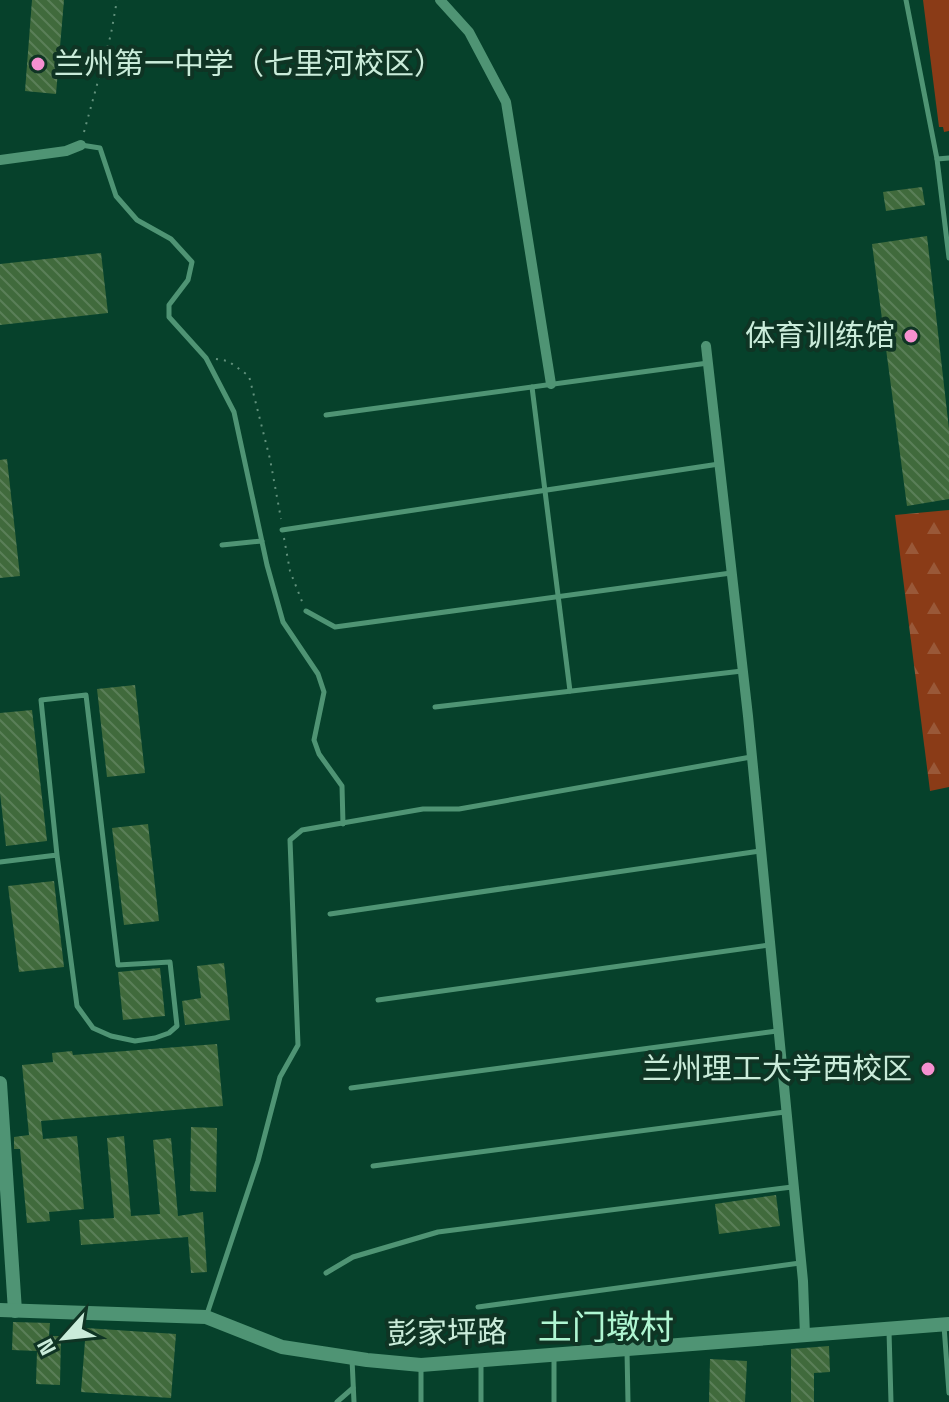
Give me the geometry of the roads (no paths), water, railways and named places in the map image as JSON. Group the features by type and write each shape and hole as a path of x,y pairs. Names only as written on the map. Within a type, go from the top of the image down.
{"street":[{"path":"440,0 469,32 506,102 551,384"},
{"path":"0,160 66,151 81,145"},
{"path":"706,346 752,757 801,1263 805,1336"},
{"path":"0,1083 7,1310"},
{"name":"彭家坪路","path":"7,1310 206,1317 282,1347 421,1365 946,1324"}],"lane":[{"path":"906,0 937,159 949,258"},
{"path":"81,145 100,148 116,196 137,220 171,239 192,262 188,280 169,305 169,317 206,358 234,412 283,622 318,674 324,692 314,740 319,754 342,786 343,824"},
{"path":"937,159 949,158"},
{"path":"326,415 708,363"},
{"path":"532,387 570,691"},
{"path":"282,530 720,464"},
{"path":"222,545 262,541"},
{"path":"306,611 335,627 732,573"},
{"path":"435,707 743,670"},
{"path":"86,695 118,965 170,962 177,1026 169,1033 135,1041 111,1036 93,1028 77,1006 57,855 41,700 86,695"},
{"path":"206,1317 258,1161 280,1077 298,1045 290,840 302,830 423,809 459,809 752,757"},
{"path":"330,914 761,851"},
{"path":"0,862 57,855"},
{"path":"378,1000 770,944"},
{"path":"351,1088 778,1030"},
{"path":"373,1166 785,1112"},
{"path":"326,1273 353,1257 438,1232 792,1187"},
{"path":"478,1307 801,1263"},
{"path":"946,1324 949,1393"},
{"path":"889,1329 891,1402"},
{"path":"627,1349 628,1402"},
{"path":"554,1355 554,1402"},
{"path":"351,1358 354,1402"},
{"path":"480,1360 481,1402"},
{"path":"421,1365 421,1402"},
{"path":"337,1402 353,1388"}],"place":[{"name":"兰州第一中学（七里河校区）","path":"38,64"},
{"name":"体育训练馆","path":"911,336"},
{"name":"兰州理工大学西校区","path":"928,1069"}],"district":[{"name":"土门墩村","path":"606,1327"}]}
